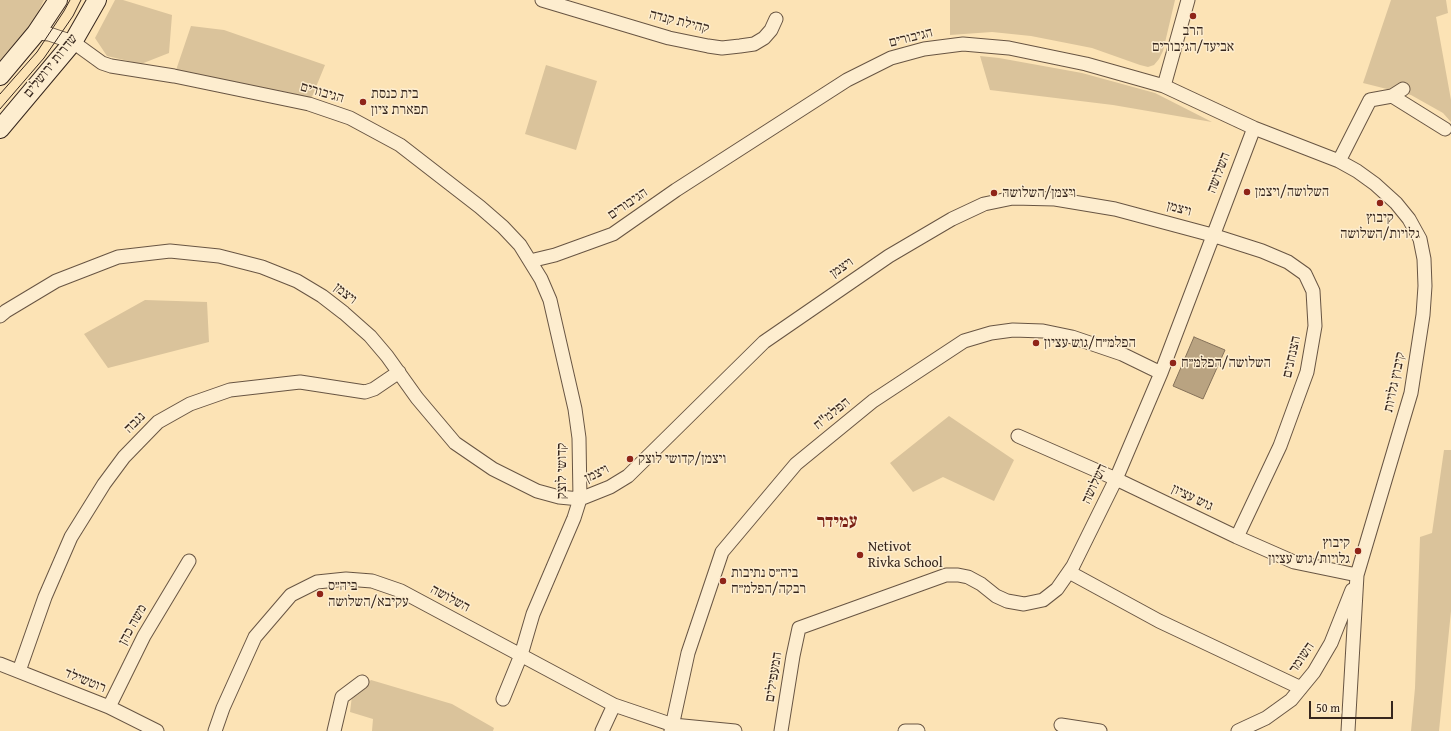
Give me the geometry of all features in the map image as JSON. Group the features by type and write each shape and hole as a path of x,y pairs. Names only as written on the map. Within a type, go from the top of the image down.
{"main road":[{"path":"0,76 36,33 58,0"},
{"name":"שדרות ירושלים","path":"0,129 73,42 97,0"}],"street":[{"path":"1164,86 1188,0"},
{"name":"קהילת קנדה","path":"548,1 669,38 722,48 754,44 764,38 771,30 776,19"},
{"name":"הגיבורים","path":"36,33 49,34 73,42 102,63 111,66 174,76 310,104 350,118 400,145 480,207 503,227 520,245 530,261 556,255 613,234 676,190 847,80 891,58 917,51 963,44 1009,48 1086,64 1164,86 1254,128"},
{"path":"1339,160 1370,100 1397,93 1444,129"},
{"name":"קיבוץ גלויות","path":"1254,128 1339,160 1357,171 1375,184 1396,203 1409,219 1420,238 1425,286 1423,315 1411,393 1357,575 1348,731"},
{"name":"השלושה","path":"799,628 946,575 968,577 981,584 996,596 1007,601 1024,604 1043,600 1057,588 1073,566 1116,479 1161,373 1212,235 1254,128"},
{"name":"ויצמן","path":"0,316 56,281 118,257 170,250 220,256 262,267 297,281 322,296 370,336 388,356 417,398 456,443 493,468 536,491 558,497 580,499 610,487 628,476 764,342 889,256 952,219 984,204 1013,198 1055,199 1116,209 1212,235"},
{"name":"הצנחנים","path":"1212,235 1262,250 1288,262 1305,274 1313,291 1315,326 1307,372 1280,446 1237,538"},
{"name":"קדושי לוצק","path":"504,699 521,655 533,614 574,518 580,499 579,438 575,409 550,300 541,279 530,261"},
{"name":"הפלמ\"ח","path":"672,728 688,654 722,552 796,464 873,401 964,340 991,333 1013,330 1043,331 1072,337 1122,354 1161,373"},
{"name":"נגבה","path":"19,671 45,597 71,537 104,484 124,457 158,422 190,404 230,390 300,382 365,392 380,386 399,372"},
{"name":"גוש עציון","path":"1018,436 1116,479 1237,538 1294,562 1357,575"},
{"name":"משה כהן","path":"108,707 144,636 189,561"},
{"path":"1069,572 1171,627 1301,688"},
{"name":"השומר","path":"1238,731 1266,718 1291,700 1314,672 1331,642 1357,575"},
{"name":"השלושה","path":"215,731 223,708 255,637 291,595 317,582 346,579 372,581 402,591 614,705 672,728 735,731"},
{"name":"המעפילים","path":"781,731 799,628"},
{"name":"רוטשילד","path":"0,664 108,707 157,731"},
{"path":"334,731 342,698 362,682"},
{"path":"602,731 614,705"},
{"path":"1061,725 1100,731"},
{"path":"905,731 918,731"}],"shaded area":[{"path":"0,0 44,0 19,51 0,72"},
{"path":"115,0 123,0 172,15 169,53 141,64 107,56 95,38"},
{"path":"950,0 1175,0 1163,51 1154,65 1148,67 1092,48 1031,36 992,32 950,35"},
{"path":"1391,0 1446,0 1448,13 1436,17 1451,100 1451,122 1443,113 1411,95 1363,83"},
{"path":"191,26 224,30 325,65 309,104 174,76"},
{"path":"980,56 1082,73 1155,93 1212,122 1113,105 990,90"},
{"path":"546,65 597,81 576,150 525,134"},
{"path":"145,300 207,302 209,342 108,368 84,334"},
{"path":"1194,337 1225,350 1203,399 1173,386"},
{"path":"949,416 1014,460 994,501 943,477 913,492 890,463"},
{"path":"1444,450 1451,450 1451,611 1439,731 1411,731 1415,688 1420,537 1432,533"},
{"path":"371,680 452,704 494,728 493,731 372,731 373,719 350,712 352,696"}],"tram line":[{"path":"0,94 37,52 70,0"},
{"path":"0,109 44,58 73,16 81,0"}],"place":[{"name":"הרב אביעד/הגיבורים","path":"1193,16"},
{"name":"בית כנסת תפארת ציון","path":"363,102"},
{"name":"השלושה/ויצמן","path":"1247,192"},
{"name":"ויצמן/השלושה","path":"994,193"},
{"name":"קיבוץ גלויות/השלושה","path":"1380,203"},
{"name":"הפלמ״ח/גוש עציון","path":"1036,343"},
{"name":"השלושה/הפלמ״ח","path":"1173,363"},
{"name":"ויצמן/קדושי לוצק","path":"630,459"},
{"name":"קיבוץ גלויות/גוש עציון","path":"1358,551"},
{"name":"Netivot Rivka School","path":"860,555"},
{"name":"ביה״ס נתיבות רבקה/הפלמ״ח","path":"723,581"},
{"name":"ביה״ס עקיבא/השלושה","path":"320,594"}],"district":[{"name":"עמידר","path":"837,522"}]}
